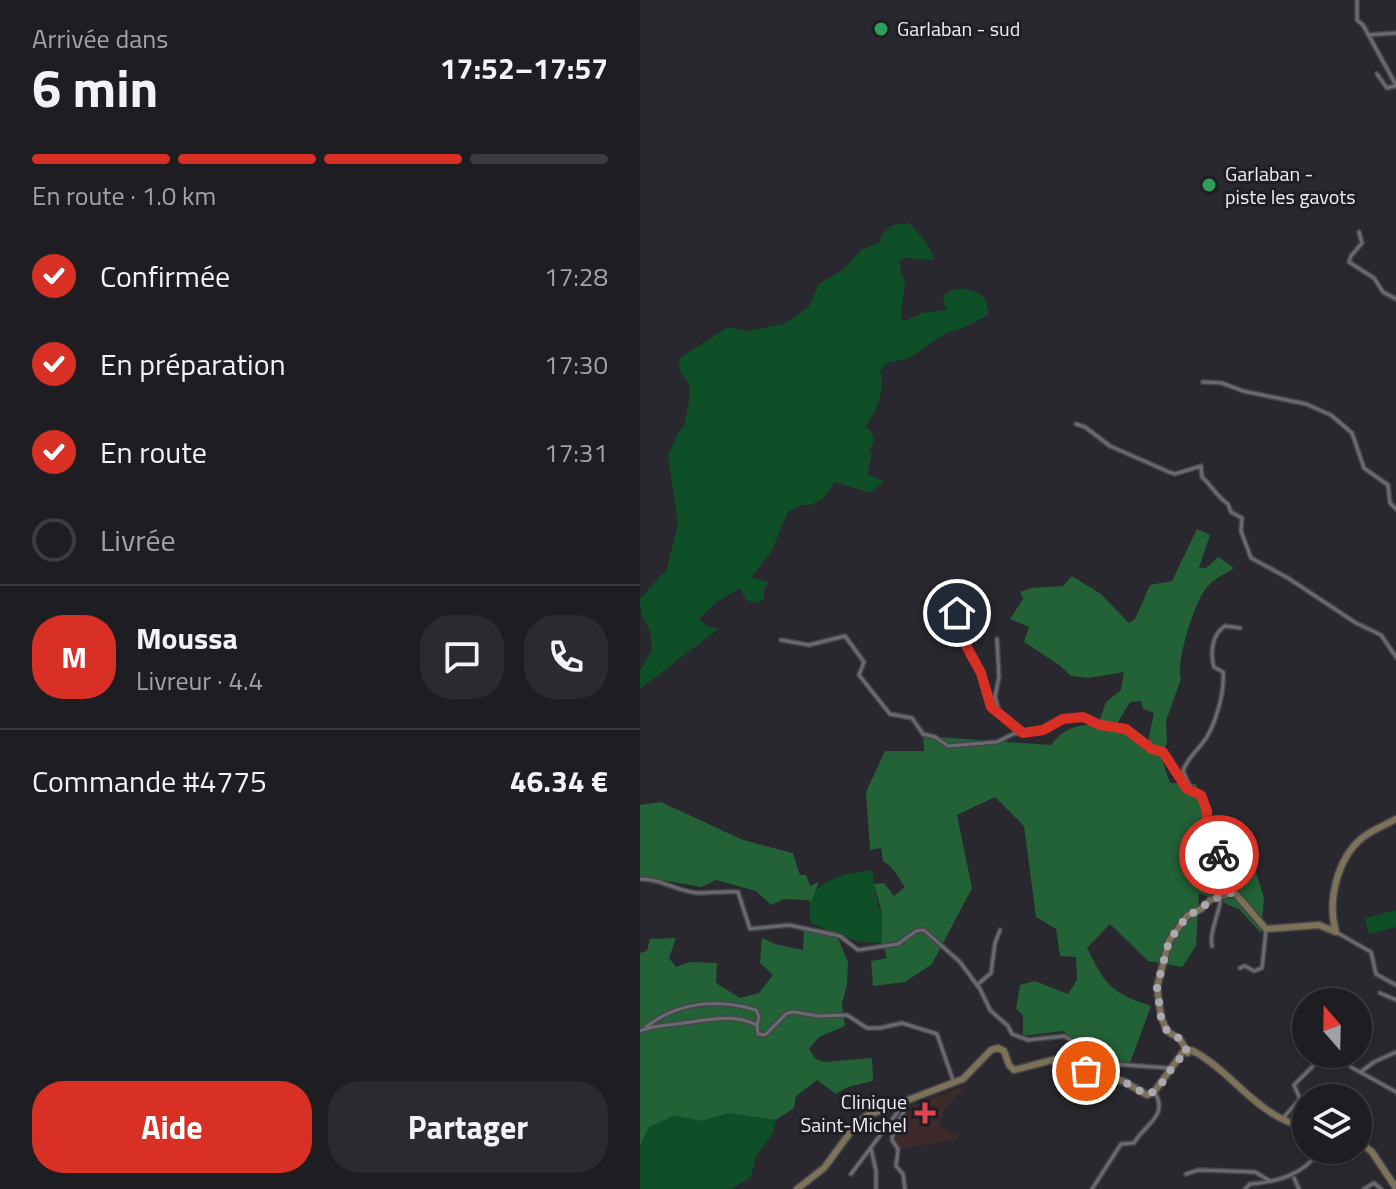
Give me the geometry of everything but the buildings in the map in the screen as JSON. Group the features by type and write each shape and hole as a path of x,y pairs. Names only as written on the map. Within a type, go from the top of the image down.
{"street":[{"path":"1357,0 1357,20 1395,86 1387,88 1377,74"},
{"path":"1368,35 1396,33"},
{"path":"1359,232 1362,243 1349,262 1374,278 1383,292 1396,299"},
{"path":"1203,382 1222,383 1243,391 1306,404 1331,415 1352,433 1364,468 1388,485 1390,503 1396,509"},
{"path":"1076,424 1110,446 1175,474 1201,466 1202,477 1228,504 1231,512 1242,518 1241,531 1251,558 1288,578 1356,623 1381,635 1396,657"},
{"path":"957,613 957,629 981,673 991,707 1023,733"},
{"path":"1196,792 1183,771 1189,757 1204,742 1224,692 1223,672 1213,663 1212,650 1221,627 1240,628"},
{"path":"781,640 809,645 845,636 864,662 859,675 890,714 912,718 923,734 935,737 948,746 997,742 1013,734 1043,730 1063,719 1083,717 1100,725 1119,727 1135,734 1152,749 1163,752 1187,789 1201,795 1207,811 1207,831 1234,892 1266,929 1262,968 1254,971 1245,966 1240,968"},
{"path":"997,639 999,677 995,697 1000,715"},
{"path":"1336,932 1332,917 1339,873 1363,837 1396,819"},
{"path":"640,879 651,879 698,893 710,890 738,892 750,929 789,925 840,936 858,950 898,944 921,929 949,951 977,985 990,1010 1008,1026 1012,1034 1039,1040 1064,1036 1113,1064 1171,1069"},
{"path":"1234,892 1206,902 1201,909 1187,916 1171,936 1157,987 1162,1022 1167,1031 1180,1039 1187,1051 1201,1057 1258,1104 1292,1122"},
{"path":"1212,946 1210,940 1217,922 1221,896"},
{"path":"1266,929 1319,925 1336,932 1371,952 1376,974 1396,985"},
{"path":"977,985 991,973 1000,930"},
{"path":"1380,993 1396,1000"},
{"path":"642,1030 668,1011 700,1003 756,1010 759,1017 758,1034 765,1035 787,1013 794,1012 818,1016 847,1015 867,1028 902,1023 939,1036 954,1083"},
{"path":"642,1030 713,1017 741,1019 757,1025"},
{"path":"797,1189 824,1168 860,1121 954,1083 968,1075 991,1050 998,1048 1004,1051 1014,1070 1064,1057 1091,1074 1130,1083 1142,1095 1154,1092 1187,1051"},
{"path":"1362,1071 1396,1052"},
{"path":"1283,1118 1300,1099 1294,1085 1311,1068"},
{"path":"1353,1068 1396,1092"},
{"path":"1092,1189 1121,1144 1134,1143 1141,1131 1157,1117 1160,1106 1154,1092"},
{"path":"851,1174 900,1106"},
{"path":"900,1106 892,1140 898,1149 896,1166 905,1178 905,1189"},
{"path":"871,1148 876,1189"},
{"path":"1372,1152 1396,1188"},
{"path":"1245,1189 1250,1184 1266,1185 1270,1181 1293,1176 1308,1164"},
{"path":"1186,1174 1199,1170 1255,1172 1270,1181"},
{"path":"1293,1176 1299,1189"},
{"path":"1364,1189 1374,1183 1381,1189"}],"shaded area":[{"name":"Clinique Saint-Michel","path":"962,1087 945,1108 939,1126 958,1136 958,1139 901,1149 896,1139 896,1129 912,1106"}],"green space":[{"path":"909,223 926,242 935,260 900,260 901,274 905,280 901,318 906,321 921,313 946,310 943,297 951,291 962,289 983,297 988,315 946,333 909,358 887,363 880,371 882,386 879,400 865,427 871,431 874,440 867,474 884,481 870,493 835,482 823,499 788,512 771,552 751,577 769,583 764,588 764,599 757,603 746,600 740,588 715,603 699,619 707,626 718,629 640,689 640,671 652,649 650,631 641,614 640,599 666,572 678,523 668,455 684,426 689,402 689,384 679,370 680,358 728,327 748,331 783,324 808,308 819,284 844,269 861,250 881,242 881,235 893,225"},
{"path":"1197,529 1210,535 1199,568 1206,568 1218,557 1234,568 1207,587 1192,618 1183,647 1181,679 1166,721 1167,743 1161,756 1170,783 1196,784 1214,850 1251,856 1264,898 1261,933 1239,909 1199,893 1196,946 1182,967 1148,961 1110,924 1087,948 1111,986 1127,997 1151,1006 1130,1063 1096,1060 1063,1031 1023,1036 1023,1015 1016,1009 1020,985 1035,981 1068,994 1077,980 1076,957 1060,956 1056,929 1036,917 1024,826 995,797 957,815 972,888 932,964 905,982 873,986 871,961 887,958 882,943 882,913 874,884 884,883 894,896 905,887 883,861 881,848 870,850 866,792 885,751 924,751 923,736 1051,745 1072,728 1098,725 1106,702 1121,690 1124,672 1089,678 1071,676 1024,642 1029,627 1010,619 1023,599 1020,592 1031,588 1063,586 1072,576 1101,594 1129,623 1135,619 1150,585 1172,581","holes":["1141,701 1143,709 1154,713 1148,741 1152,749 1128,733 1114,729 1130,702"]},
{"path":"661,802 743,840 793,853 800,875 806,875 810,886 819,882 811,902 784,899 771,905 756,891 716,880 701,887 640,876 640,805"},
{"path":"872,870 882,913 882,943 859,942 811,923 812,897 818,888 837,877"},
{"path":"1396,910 1396,927 1369,934 1365,918"},
{"path":"804,927 835,931 848,962 842,1004 845,1026 819,1037 809,1049 816,1059 824,1062 872,1058 873,1081 848,1087 836,1094 817,1080 796,1096 794,1108 776,1120 729,1113 702,1121 674,1116 649,1127 640,1146 640,953 647,951 650,939 676,938 669,958 676,967 690,962 717,963 716,983 740,998 759,993 773,975 760,963 762,938 803,950"},
{"path":"729,1113 776,1120 773,1133 756,1156 751,1177 731,1189 640,1189 640,1146 649,1127 675,1116 702,1121"}],"way so far":[{"path":"1086,1071 1130,1083 1142,1095 1147,1095 1154,1092 1178,1059 1188,1053 1184,1043 1167,1031 1162,1022 1157,987 1169,941 1184,918 1201,909 1206,902 1234,892 1219,855"}],"place":[{"name":"Garlaban - sud","path":"881,29"},
{"name":"Garlaban - piste les gavots","path":"1209,185"},
{"name":"Clinique Saint-Michel","path":"925,1113"}],"route":[{"path":"957,613 957,629 981,673 992,709 1023,733 1043,730 1063,719 1083,717 1100,725 1126,729 1147,746 1163,752 1187,789 1201,795 1207,811 1207,831 1219,855"}]}
